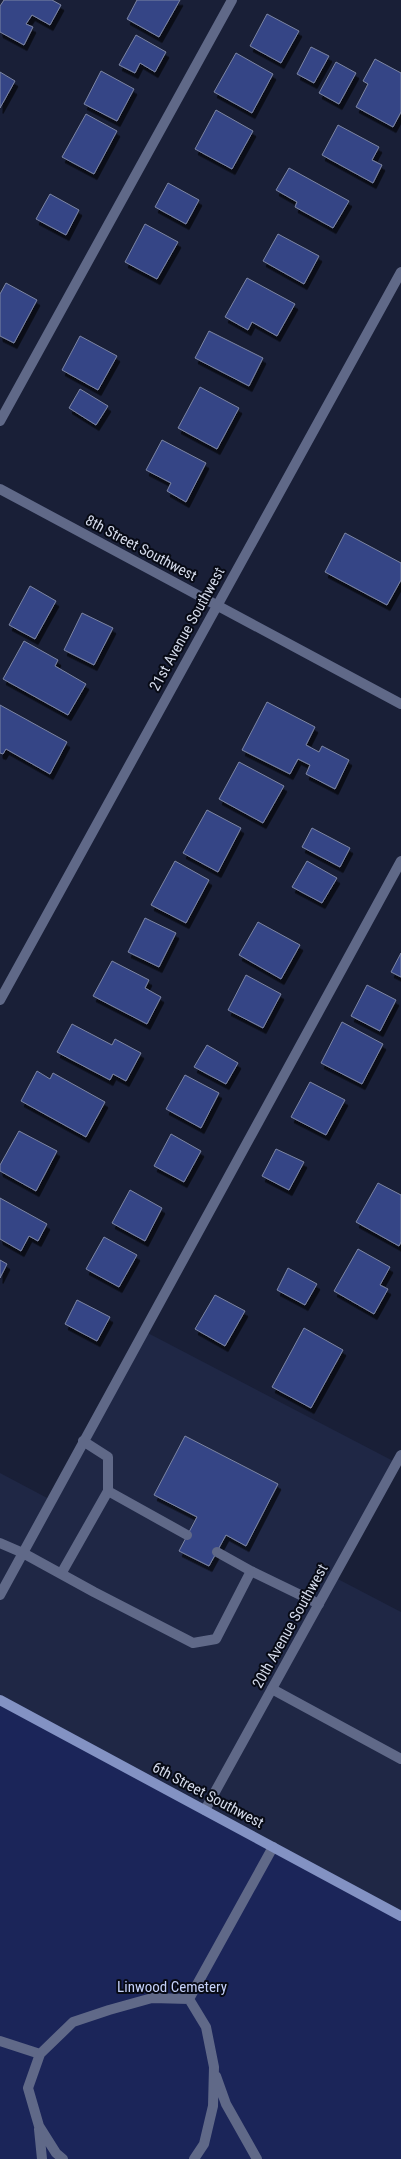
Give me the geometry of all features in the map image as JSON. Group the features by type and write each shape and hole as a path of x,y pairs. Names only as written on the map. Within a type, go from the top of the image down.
{"main road":[{"name":"6th Street Southwest","path":"0,1700 401,1916"}],"street":[{"path":"0,421 232,0"},
{"name":"21st Avenue Southwest","path":"0,1000 401,272"},
{"name":"8th Street Southwest","path":"0,489 401,704"},
{"path":"0,1595 401,861"},
{"path":"61,1574 108,1491 108,1458 83,1442"},
{"name":"20th Avenue Southwest","path":"205,1810 401,1455"},
{"path":"108,1491 187,1535"},
{"path":"0,1543 23,1552 193,1643 216,1639 251,1571"},
{"path":"217,1552 319,1604"},
{"path":"272,1689 401,1759"},
{"path":"189,1999 273,1847"},
{"path":"42,2159 39,2126 28,2088 40,2054 73,2022 152,1998 189,1999"},
{"path":"189,1999 206,2027 214,2068 226,2104 256,2159"},
{"path":"0,2041 40,2054"},
{"path":"194,2159 204,2144 212,2106 214,2068"},
{"path":"39,2126 56,2153 63,2159"}],"shaded area":[{"path":"144,1331 397,1463 334,1577 401,1612 401,1916 0,1700 0,1473 51,1500"}],"green space":[{"name":"Linwood Cemetery","path":"0,1700 401,1916 401,2159 0,2159"}],"building":[{"path":"4,0 52,0 61,5 50,25 32,15 26,24 33,27 24,45 0,32 0,6"},
{"path":"137,0 180,0 159,37 127,19"},
{"path":"267,14 299,31 281,63 250,46"},
{"path":"136,35 166,52 155,72 140,63 135,73 119,65"},
{"path":"311,47 329,56 314,83 297,74"},
{"path":"236,53 273,74 252,113 214,92"},
{"path":"375,59 401,73 401,112 393,127 356,107 368,84 363,81"},
{"path":"336,62 356,73 339,104 319,93"},
{"path":"101,71 134,89 117,121 84,104"},
{"path":"0,72 15,81 0,108"},
{"path":"216,110 253,131 232,169 195,149"},
{"path":"86,114 117,131 94,174 62,157"},
{"path":"338,125 379,147 372,160 382,165 373,183 322,155"},
{"path":"289,168 349,201 333,228 295,207 297,202 276,190"},
{"path":"168,183 199,200 186,224 155,207"},
{"path":"50,194 79,210 66,235 36,219"},
{"path":"145,224 178,242 157,279 125,262"},
{"path":"278,234 319,256 304,284 263,261"},
{"path":"247,278 295,304 277,336 252,322 248,330 225,317"},
{"path":"6,283 37,300 14,343 0,336 0,294"},
{"path":"209,331 263,358 249,386 195,358"},
{"path":"80,336 117,356 98,390 62,370"},
{"path":"200,387 239,408 217,449 178,428"},
{"path":"80,389 108,406 96,425 69,408"},
{"path":"162,440 206,463 186,502 167,491 171,483 146,470"},
{"path":"345,533 401,563 401,580 387,605 325,572"},
{"path":"30,586 56,601 35,639 9,625"},
{"path":"82,613 113,628 94,665 64,650"},
{"path":"24,641 58,660 55,666 86,684 68,715 3,679"},
{"path":"267,702 315,727 306,745 319,752 322,746 349,760 335,789 306,774 310,765 298,759 290,774 242,750"},
{"path":"0,705 67,742 50,774 6,749 3,754 0,753"},
{"path":"239,762 284,786 263,823 219,799"},
{"path":"207,810 241,828 218,872 183,853"},
{"path":"312,828 350,848 340,867 302,847"},
{"path":"175,861 209,880 186,923 151,905"},
{"path":"307,861 337,878 322,903 292,887"},
{"path":"145,918 176,933 159,967 128,952"},
{"path":"258,922 300,945 281,979 239,955"},
{"path":"401,953 401,977 391,972"},
{"path":"112,961 149,980 145,988 161,997 147,1024 93,996"},
{"path":"246,975 281,994 263,1028 228,1010"},
{"path":"367,985 396,1000 380,1031 351,1016"},
{"path":"342,1022 383,1044 362,1084 321,1063"},
{"path":"72,1024 112,1045 115,1039 141,1053 126,1081 113,1074 110,1080 57,1052"},
{"path":"207,1045 238,1063 226,1084 194,1067"},
{"path":"37,1071 50,1079 53,1073 105,1102 86,1137 21,1101"},
{"path":"185,1075 219,1093 201,1128 166,1109"},
{"path":"310,1082 345,1100 326,1135 291,1117"},
{"path":"19,1131 57,1151 36,1191 0,1171 0,1165"},
{"path":"171,1134 201,1151 184,1182 154,1166"},
{"path":"276,1149 304,1162 289,1190 262,1176"},
{"path":"378,1183 401,1195 401,1242 399,1246 356,1222"},
{"path":"130,1190 162,1208 145,1241 112,1223"},
{"path":"0,1198 47,1224 38,1241 29,1236 21,1251 0,1239"},
{"path":"104,1237 137,1255 119,1287 86,1269"},
{"path":"358,1249 390,1267 380,1285 388,1289 374,1314 334,1291"},
{"path":"0,1260 7,1264 0,1278"},
{"path":"288,1268 317,1284 305,1305 277,1290"},
{"path":"215,1295 245,1311 225,1346 195,1329"},
{"path":"77,1300 110,1317 97,1341 65,1324"},
{"path":"304,1328 343,1350 311,1408 272,1387"},
{"path":"185,1436 278,1484 246,1546 226,1535 209,1566 179,1551 197,1517 154,1495"}]}
